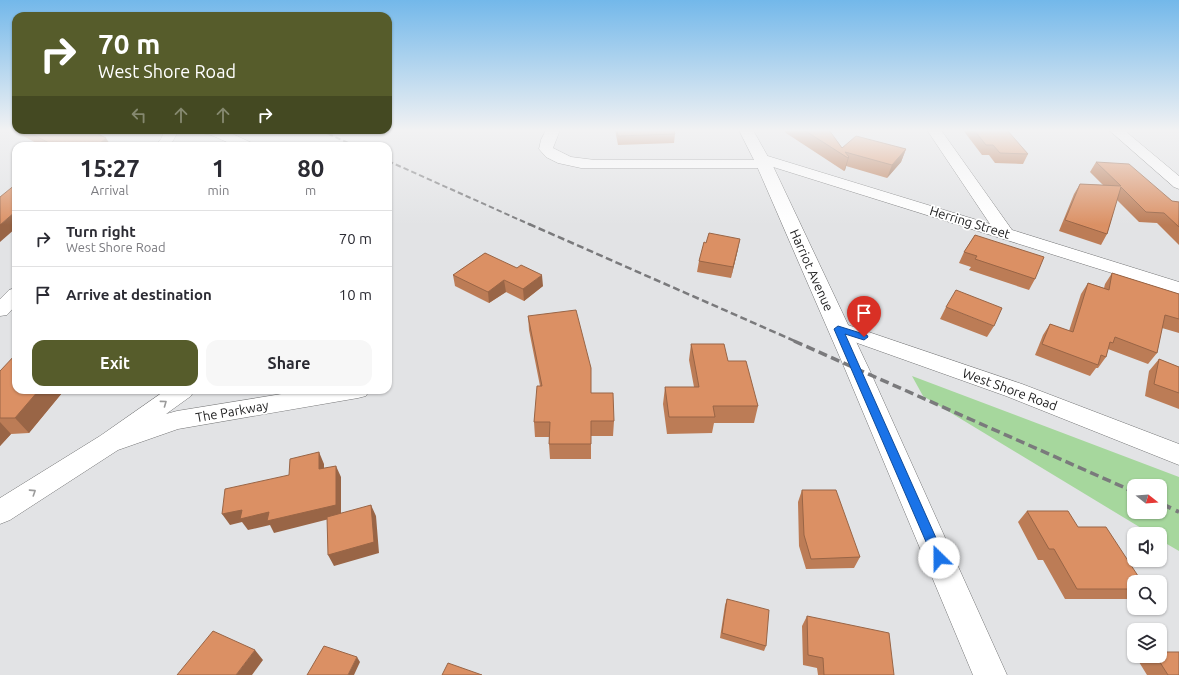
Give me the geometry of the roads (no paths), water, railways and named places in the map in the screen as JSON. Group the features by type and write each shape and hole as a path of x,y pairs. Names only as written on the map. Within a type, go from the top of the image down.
{"street":[{"name":"Herring Street","path":"566,162 595,164 734,162"},
{"name":"Harriot Avenue","path":"762,162 838,329 990,675"},
{"name":"Herring Street","path":"764,162 1004,233 1179,288"},
{"path":"955,162 1004,233"},
{"path":"1153,162 1179,184"},
{"path":"0,310 12,298"},
{"name":"West Shore Road","path":"838,329 1014,390 1179,455"},
{"name":"The Parkway","path":"0,512 109,443 177,394"},
{"name":"The Parkway","path":"109,443 177,420 334,394"}],"railway":[{"path":"392,163 531,225"},
{"path":"529,224 797,342"},
{"path":"794,341 1127,489"},
{"path":"1167,506 1179,512"}]}
